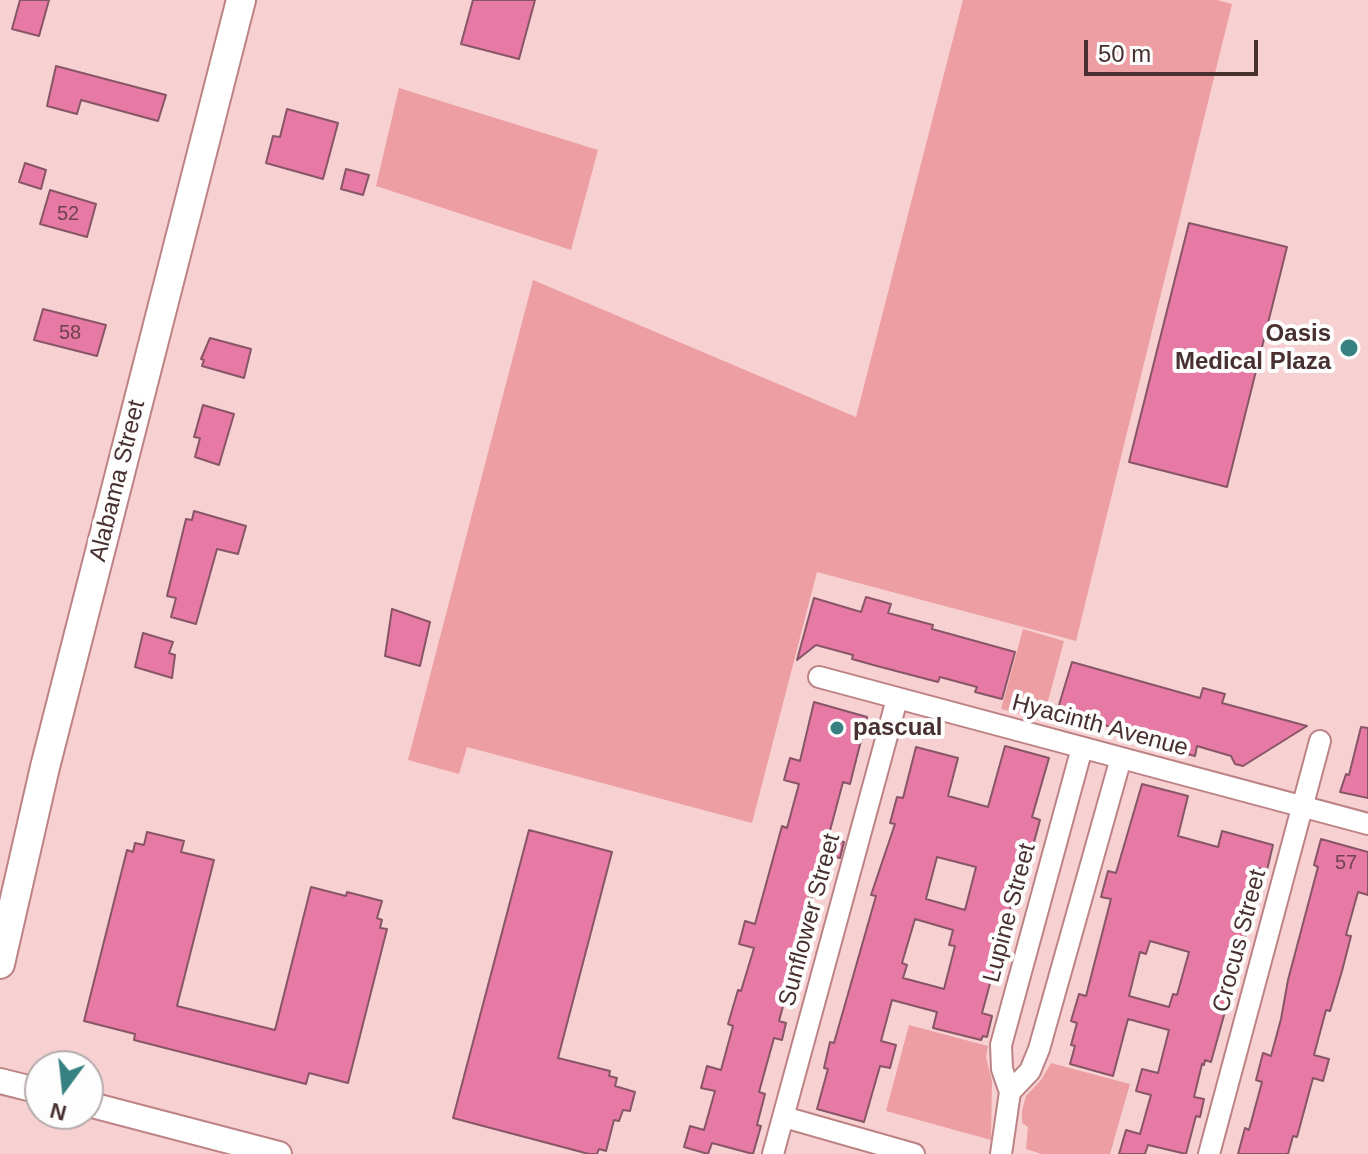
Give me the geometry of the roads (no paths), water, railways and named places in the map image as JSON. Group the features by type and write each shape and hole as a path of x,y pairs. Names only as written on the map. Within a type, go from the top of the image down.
{"main road":[{"name":"Alabama Street","path":"0,964 45,767 241,0"}],"street":[{"name":"Hyacinth Avenue","path":"819,677 1368,824"},
{"name":"Sunflower Street","path":"773,1154 897,699"},
{"name":"Crocus Street","path":"1209,1154 1320,741"},
{"name":"Lupine Street","path":"1001,1154 1010,1092 1002,1069 1001,1045 1082,748"},
{"name":"Lupine Street","path":"1010,1092 1030,1071 1039,1049 1121,758"},
{"path":"0,1081 24,1087"},
{"path":"104,1108 279,1154"},
{"path":"784,1117 914,1154"}],"place":[{"name":"Oasis Medical Plaza","path":"1349,348"},
{"name":"pascual","path":"837,728"}]}
